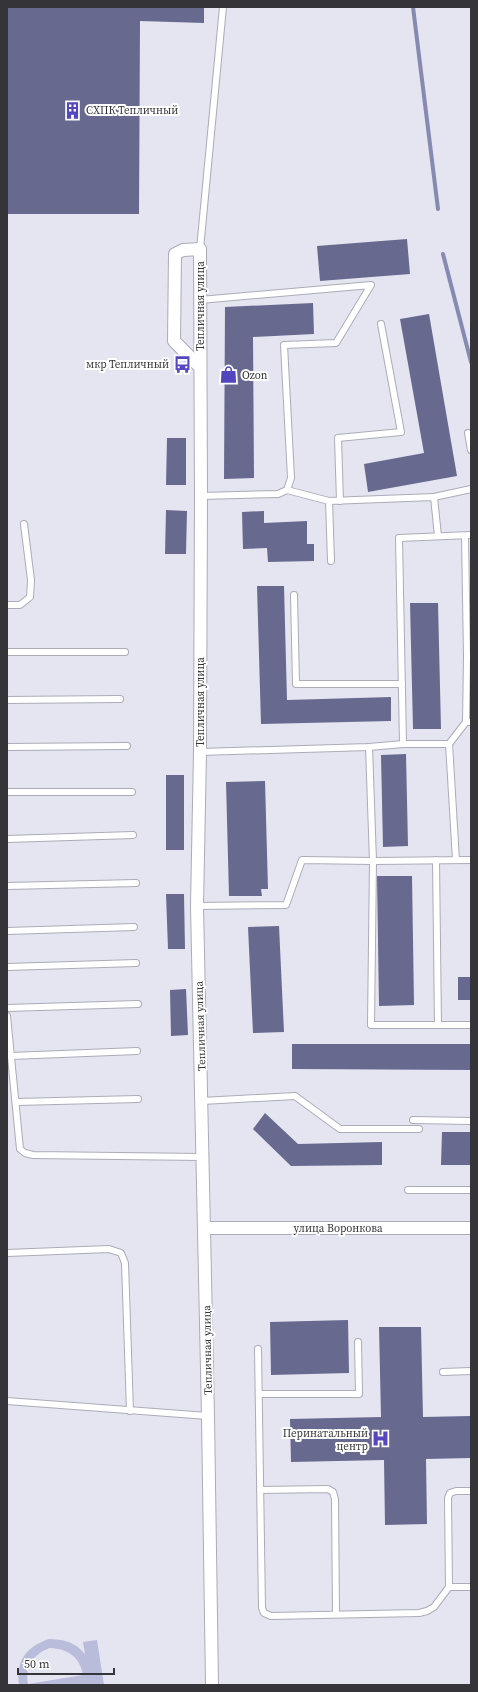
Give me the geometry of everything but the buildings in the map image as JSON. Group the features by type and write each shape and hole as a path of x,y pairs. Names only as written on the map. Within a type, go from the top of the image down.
{"street":[{"name":"Тепличная улица","path":"200,367 174,341 175,254 184,250 200,249 201,496 200,752 197,906 202,1101 212,1685"},
{"name":"улица Воронкова","path":"204,1228 471,1228"}],"lane":[{"path":"200,249 224,7"},
{"path":"200,300 370,285 336,344 284,345 291,478 287,490"},
{"path":"340,501 338,438 401,432 381,324"},
{"path":"468,433 471,450"},
{"path":"201,496 278,494 287,490 329,502 434,497 471,489"},
{"path":"434,497 438,536"},
{"path":"329,502 331,561"},
{"path":"7,605 20,605 30,597 31,580 24,524"},
{"path":"403,744 399,538 468,536 468,722 449,744 456,860"},
{"path":"294,595 296,684 402,684"},
{"path":"7,652 125,652"},
{"path":"7,700 120,699"},
{"path":"200,752 369,747 403,744 449,744"},
{"path":"7,747 127,746"},
{"path":"369,747 373,861 371,1025 471,1026"},
{"path":"7,792 132,792"},
{"path":"7,839 133,835"},
{"path":"197,906 286,905 302,860 471,860"},
{"path":"436,860 438,1025"},
{"path":"7,886 136,883"},
{"path":"7,931 134,927"},
{"path":"7,967 136,963"},
{"path":"7,1008 138,1004"},
{"path":"7,1016 20,1149 25,1153 41,1155 203,1157"},
{"path":"11,1056 137,1051"},
{"path":"202,1101 295,1096 340,1129 419,1130"},
{"path":"16,1102 138,1099"},
{"path":"412,1120 471,1121"},
{"path":"408,1190 471,1190"},
{"path":"7,1253 109,1249 121,1253 125,1263 130,1410"},
{"path":"259,1394 359,1394 358,1342"},
{"path":"258,1349 262,1608 264,1613 271,1616 419,1613 427,1611 434,1606 449,1587 448,1498 450,1493 456,1491 471,1491"},
{"path":"443,1372 471,1371"},
{"path":"7,1401 208,1416"},
{"path":"260,1490 328,1489 333,1492 335,1499 336,1614"},
{"path":"449,1587 471,1587"}],"shaded area":[{"path":"49,1639 64,1641 73,1644 85,1654 83,1642 97,1640 104,1685 19,1685 19,1668 24,1656 29,1650 41,1642","holes":["50,1648 68,1652 72,1655 79,1663 83,1675 28,1684 27,1678 29,1666 35,1657"]}],"waterway":[{"path":"413,7 438,209"},
{"path":"443,254 471,362"}],"place":[{"name":"СХПК Тепличный","path":"73,110"},
{"name":"мкр Тепличный","path":"182,364"},
{"name":"Ozon","path":"229,375"},
{"name":"Перинатальный центр","path":"381,1439"}]}
